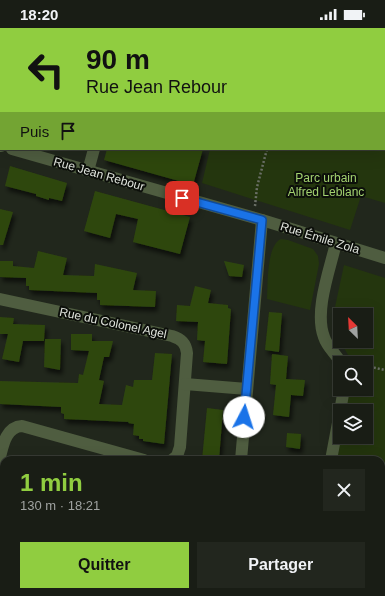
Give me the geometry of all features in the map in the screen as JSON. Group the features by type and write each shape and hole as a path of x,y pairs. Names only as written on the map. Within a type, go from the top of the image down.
{"street":[{"name":"Rue Jean Rebour","path":"15,150 258,219"},
{"path":"88,171 94,150"},
{"path":"241,456 258,219"},
{"name":"Rue Émile Zola","path":"258,219 385,258"},
{"path":"336,243 324,296 321,323 324,338 336,356"},
{"name":"Rue du Colonel Agel","path":"0,299 177,337 185,344 187,348 185,384 180,447 177,456"},
{"path":"185,384 247,388"},
{"path":"0,456 5,440 9,433 15,427 22,426 130,456"},
{"path":"332,456 334,444"}],"path":[{"path":"258,219 256,187 267,150"},
{"path":"373,367 385,370"}],"green space":[{"name":"Parc urbain Alfred Leblanc","path":"210,150 385,150 385,203 361,196 350,230 202,183"},
{"path":"281,239 313,249 318,256 319,264 310,310 267,299 270,257 276,243"},
{"path":"344,265 385,278 385,456 338,456 340,444 373,444 373,404 347,404 349,396 373,396 373,356 349,356 344,348 373,348 373,308 335,308"}],"building":[{"path":"107,150 203,150 193,185 104,160"},
{"path":"10,166 67,183 62,201 49,198 49,200 36,196 36,194 5,186"},
{"path":"95,191 190,217 180,254 133,242 138,219 116,214 110,238 84,231"},
{"path":"0,209 13,212 3,245 0,245"},
{"path":"38,251 67,258 63,275 94,276 95,264 137,273 133,290 156,291 155,307 100,305 100,300 97,300 97,293 29,290 29,286 26,286 26,278 0,277 0,261 13,261 13,266 34,268"},
{"path":"224,261 244,265 242,277 229,276"},
{"path":"195,286 211,290 208,303 228,305 228,308 231,309 227,364 203,362 205,341 197,340 198,322 176,321 177,305 190,306"},
{"path":"269,312 282,313 279,352 265,350"},
{"path":"0,317 14,318 13,324 45,325 44,341 23,341 19,362 2,359 8,334 0,334"},
{"path":"71,334 92,334 92,341 113,341 109,357 104,357 99,380 104,381 99,404 122,405 126,385 133,387 134,380 152,380 155,353 172,354 164,444 139,439 139,436 133,435 134,424 128,423 129,422 64,419 64,414 61,413 61,407 0,404 0,381 78,383 79,374 83,375 89,351 71,350"},
{"path":"45,339 61,339 60,370 44,367"},
{"path":"272,354 288,356 286,379 305,380 303,396 291,395 289,417 273,415 276,385 270,384"},
{"path":"207,408 223,410 219,456 202,456"},
{"path":"287,433 301,434 300,449 286,447"}],"route":[{"path":"182,198 262,220 244,417"}]}
